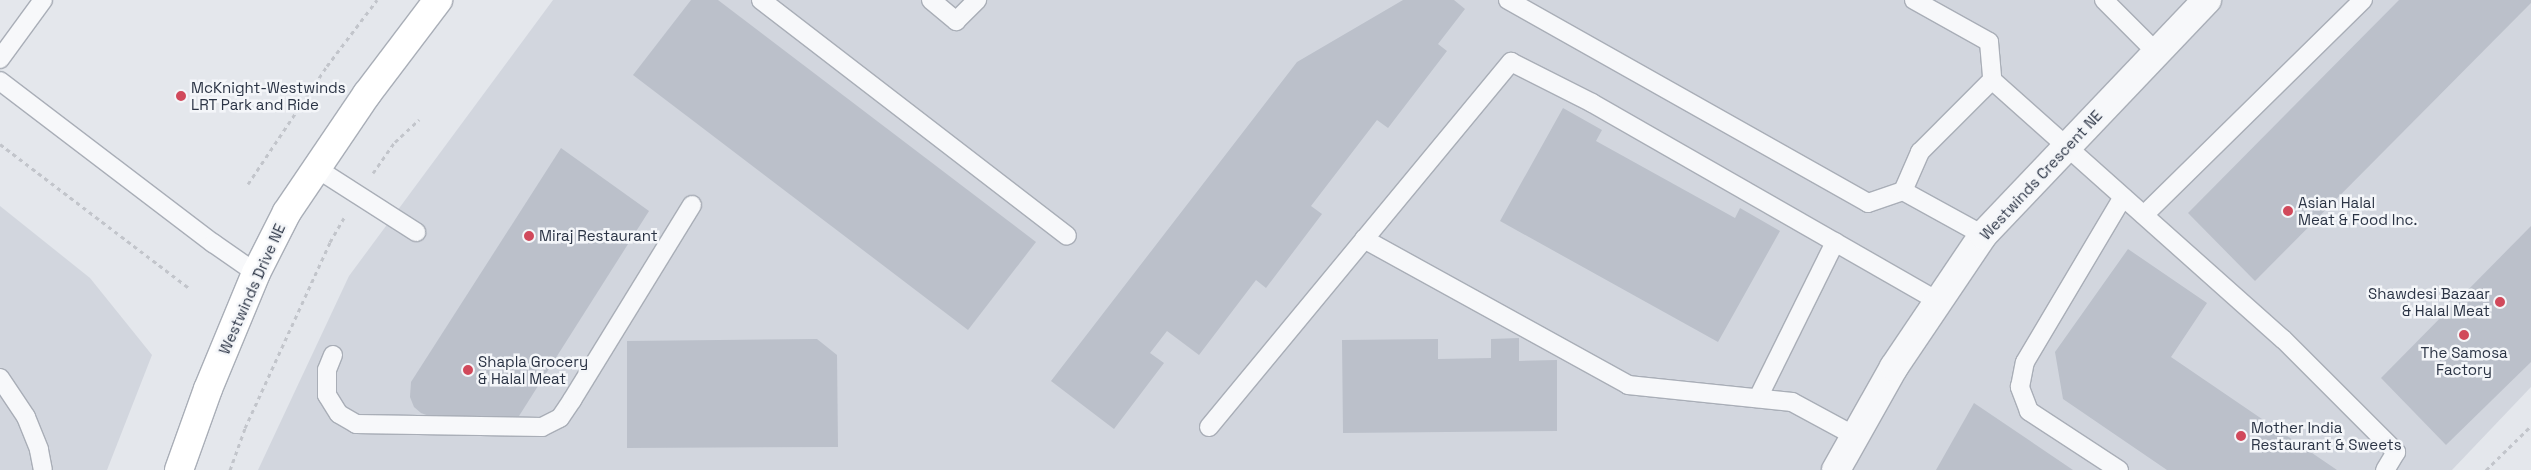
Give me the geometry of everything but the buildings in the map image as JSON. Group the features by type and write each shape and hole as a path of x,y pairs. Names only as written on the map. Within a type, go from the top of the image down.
{"street":[{"name":"Westwinds Drive NE","path":"179,470 208,389 256,273 287,212 367,94 438,0"},
{"name":"Westwinds Crescent NE","path":"1836,470 1894,367 1984,235 2207,0"}],"lane":[{"path":"0,59 43,0"},
{"path":"761,0 1066,236"},
{"path":"931,0 956,21 977,0"},
{"path":"1508,0 1868,203 1903,192 1984,235"},
{"path":"1914,0 1989,42 1992,80 2283,339 2396,452 2385,470"},
{"path":"2104,0 2156,52"},
{"path":"2144,215 2363,0"},
{"path":"1209,427 1511,62 1592,103 1939,302"},
{"path":"1903,192 1920,152 1992,80"},
{"path":"0,81 212,244 256,273"},
{"path":"316,168 416,232"},
{"path":"2119,470 2029,411 2020,387 2025,362 2123,197"},
{"path":"333,355 327,370 327,396 339,414 356,424 542,427 560,418 692,206"},
{"path":"1364,239 1628,385 1792,402 1855,436"},
{"path":"1758,398 1835,242"},
{"path":"0,378 26,417 39,450 43,470"}],"path":[{"path":"248,184 327,66 377,0"},
{"path":"230,470 245,428 330,242 358,196 395,142 419,120"},
{"path":"0,144 189,288"},
{"path":"2486,470 2531,426"}],"shaded area":[{"path":"553,0 2531,0 2531,387 2452,470 258,470 349,276"},
{"path":"0,206 90,278 152,355 107,470 0,470"}],"place":[{"name":"McKnight-Westwinds LRT Park and Ride","path":"181,96"},
{"name":"Asian Halal Meat & Food Inc.","path":"2288,211"},
{"name":"Miraj Restaurant","path":"529,236"},
{"name":"Shawdesi Bazaar & Halal Meat","path":"2500,302"},
{"name":"The Samosa Factory","path":"2464,335"},
{"name":"Shapla Grocery & Halal Meat","path":"468,370"},
{"name":"Mother India Restaurant & Sweets","path":"2241,436"}]}
